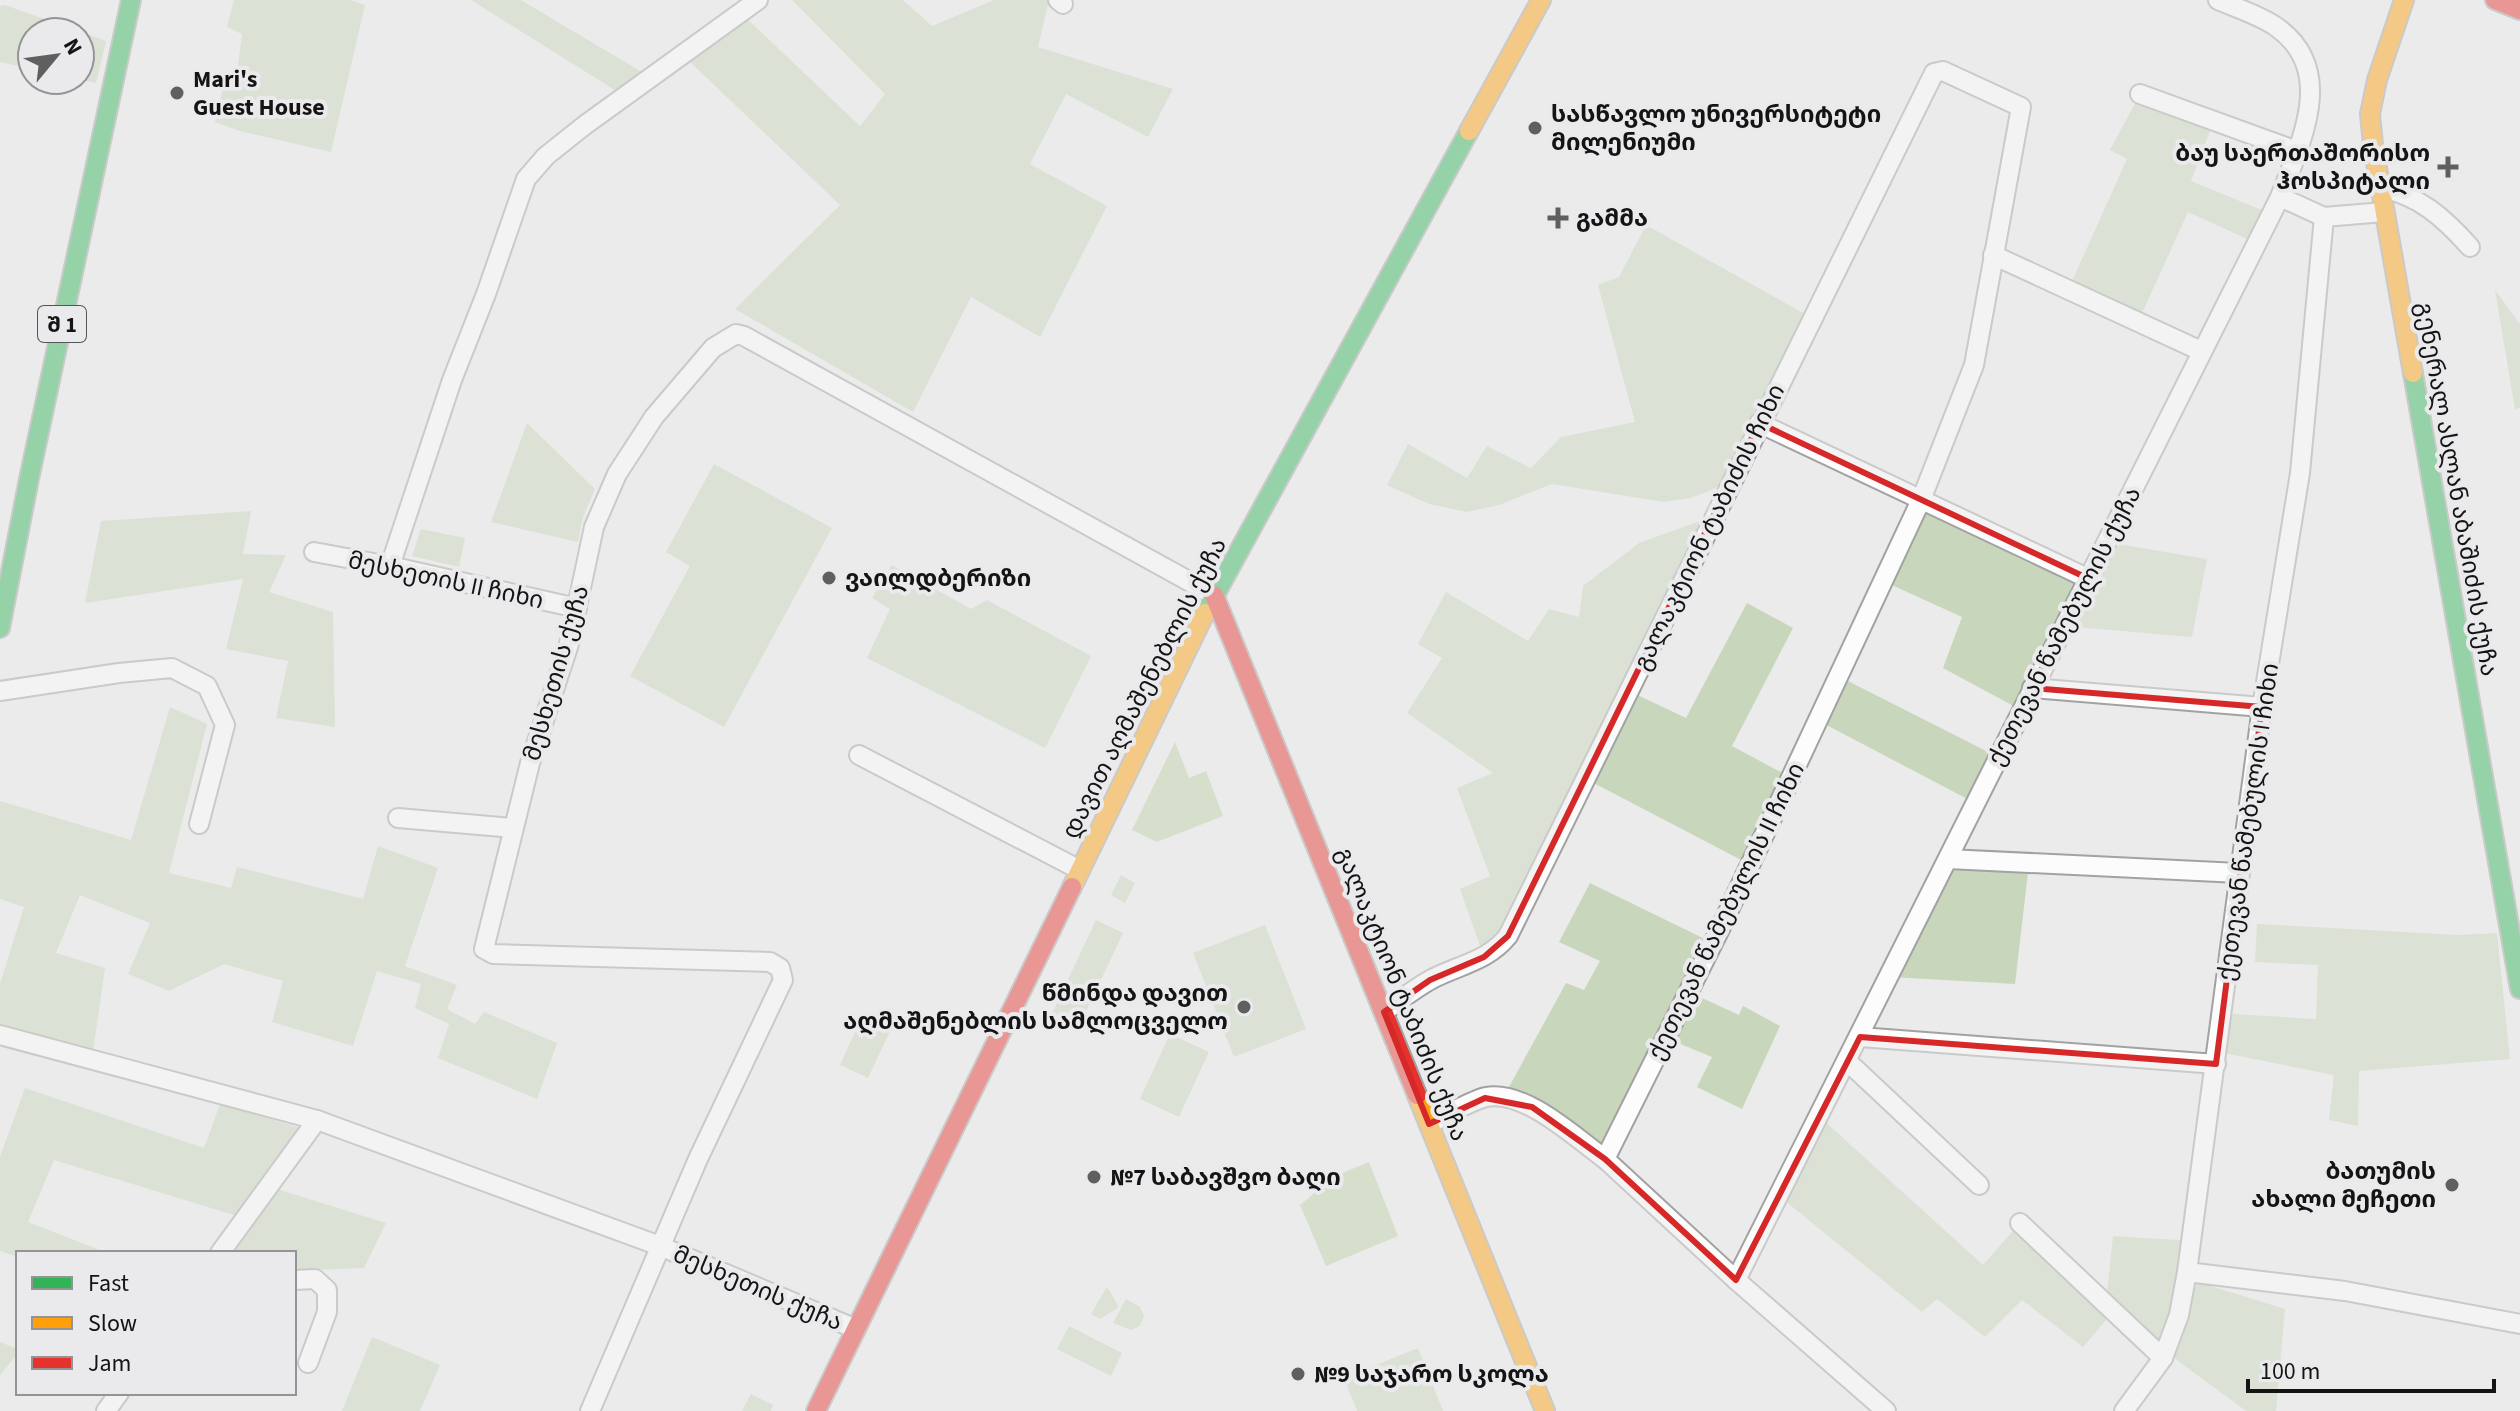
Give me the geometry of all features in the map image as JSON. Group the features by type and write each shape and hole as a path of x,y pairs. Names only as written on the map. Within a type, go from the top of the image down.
{"main road":[{"name":"დავით აღმაშენებლის ქუჩა","path":"816,1411 1214,595 1541,0"},
{"name":"გენერალ ასლან აბაშიძის ქუჩა","path":"2404,0 2377,80 2370,114 2384,212 2520,989"},
{"path":"2495,0 2520,10"},
{"name":"შ 1","path":"0,628 35,448 131,2"},
{"name":"გალაკტიონ ტაბიძის ქუჩა","path":"1214,595 1545,1411"}],"street":[{"path":"390,566 452,380 526,179 546,156 585,125 758,0"},
{"name":"ქეთევან წამებულის ქუჩა","path":"1736,1280 2280,197 2308,117 2310,84 2307,62 2289,36 2273,24 2218,0"},
{"name":"გალაკტიონ ტაბიძის ჩიხი","path":"1384,1012 1430,980 1498,949 1508,936 1934,73 1943,71 2021,107"},
{"path":"2140,94 2297,151"},
{"name":"ქეთევან წამებულის II ჩიხი","path":"1605,1159 1720,929 1921,500 1974,365 2021,107"},
{"path":"2380,188 2399,191 2423,204 2445,220 2470,247"},
{"path":"2280,197 2324,217 2384,212"},
{"name":"ქეთევან წამებულის I ჩიხი","path":"2124,1411 2163,1358 2179,1315 2187,1272 2262,707 2300,473 2324,217"},
{"path":"1993,255 2201,351"},
{"name":"მესხეთის ქუჩა","path":"660,1246 783,980 783,973 770,962 487,953 483,943 530,763 569,644 594,527 617,474 654,417 713,348 736,334 744,336 1214,595"},
{"path":"1759,423 2087,578"},
{"name":"მესხეთის II ჩიხი","path":"314,552 577,608"},
{"path":"0,691 172,668 207,686 225,725 199,824"},
{"path":"2032,688 2262,707"},
{"path":"859,755 1080,870"},
{"path":"398,818 513,828"},
{"path":"1948,859 2239,873"},
{"name":"მესხეთის ქუჩა","path":"0,1035 317,1120 660,1246 856,1329"},
{"path":"1860,1037 2216,1064"},
{"path":"1848,1062 1979,1185"},
{"path":"1429,1124 1485,1098 1504,1096 1532,1107 1605,1159 1736,1280 1886,1411"},
{"path":"221,1251 317,1120"},
{"path":"2020,1223 2163,1358"},
{"path":"590,1411 660,1246"},
{"path":"2187,1272 2345,1291 2520,1324"},
{"path":"296,1280 315,1279 327,1290 327,1312 308,1363"}],"highlighted area":[{"path":"1759,423 2087,578 2032,688 2262,707 2216,1064 1860,1037 1736,1280 1605,1159 1532,1107 1485,1098 1429,1124 1384,1012 1430,980 1484,957 1508,936"}],"green space":[{"path":"234,0 350,0 365,5 331,152 240,131 215,122 223,88 235,89 242,34 227,27"},
{"path":"471,0 521,0 645,74 618,92"},
{"path":"792,0 903,0 932,26 994,0 1049,0 1038,47 1173,89 1148,137 1066,94 1030,164 1107,206 1040,337 971,297 913,412 735,309 840,205 687,59 744,16 860,126 885,94"},
{"path":"0,6 36,16 16,16 16,66 0,62"},
{"path":"96,37 106,41 96,83"},
{"path":"2140,94 2214,120 2191,181 2271,214 2256,243 2188,212 2138,322 2068,290 2127,159 2110,150"},
{"path":"1646,225 1812,318 1732,480 1690,498 1664,502 1552,484 1499,505 1467,512 1429,504 1387,485 1408,444 1467,478 1487,446 1531,468 1561,437 1635,422 1598,285 1619,277"},
{"path":"2495,290 2520,324 2520,408 2515,409"},
{"path":"527,423 595,489 583,517 578,542 491,522"},
{"path":"714,464 832,528 724,727 630,676 690,566 666,552"},
{"path":"1921,500 2087,578 2106,542 2207,559 2192,637 2063,626 2021,710 1943,668 1962,617 1883,581"},
{"path":"251,511 243,554 286,555 269,592 333,612 335,727 276,718 288,661 226,649 243,579 85,603 101,521"},
{"path":"1714,516 1629,691 1686,718 1747,603 1793,628 1732,746 1790,777 1749,864 1586,779 1508,936 1484,957 1460,889 1490,876 1457,788 1493,773 1407,713 1442,658 1418,644 1446,592 1528,641 1549,609 1579,617 1583,586 1639,543"},
{"path":"421,529 465,538 459,567 412,556"},
{"path":"892,565 971,609 987,600 1091,656 1045,748 867,658 890,609 872,598"},
{"path":"1838,676 1998,757 1975,803 1817,720"},
{"path":"170,707 207,724 169,873 231,888 237,867 363,899 378,846 438,868 405,966 457,985 447,1009 475,1024 484,1012 557,1043 537,1099 438,1058 449,1024 415,1008 421,984 377,971 353,1046 272,1022 283,981 224,964 169,991 128,974 150,923 80,895 56,953 105,968 93,1052 0,1028 0,984 24,907 0,899 0,801 131,840"},
{"path":"1175,742 1189,778 1206,771 1223,816 1157,842 1132,830"},
{"path":"1948,859 2029,864 2015,984 1890,977"},
{"path":"1121,875 1135,883 1125,903 1111,895"},
{"path":"1590,883 1713,943 1689,992 1739,1015 1743,1006 1780,1026 1742,1109 1697,1087 1712,1057 1666,1038 1605,1159 1504,1096 1566,983 1584,990 1600,961 1559,942"},
{"path":"1096,920 1123,933 1076,1033 1049,1020"},
{"path":"2257,924 2458,935 2497,933 2510,1059 2359,1071 2358,1126 2329,1120 2334,1075 2224,1053 2231,1014 2316,1019 2318,965 2255,962"},
{"path":"1265,925 1306,1029 1234,1057 1193,953"},
{"path":"863,1015 891,1029 868,1078 840,1065"},
{"path":"1170,1034 1209,1052 1179,1117 1140,1099"},
{"path":"25,1088 204,1148 220,1104 300,1128 237,1216 54,1160 28,1222 102,1251 16,1251 16,1256 0,1251 0,1157"},
{"path":"1820,1117 1983,1265 2020,1223 2106,1302 2113,1236 2193,1241 2163,1358 2113,1312 2083,1347 2022,1300 1985,1337 1937,1299 1922,1312 1779,1196"},
{"path":"1369,1162 1398,1236 1326,1266 1300,1205 1335,1176"},
{"path":"277,1189 386,1223 364,1268 296,1271 296,1251 234,1251"},
{"path":"2198,1282 2285,1309 2276,1411 2246,1411 2170,1355 2186,1303"},
{"path":"1107,1287 1119,1307 1100,1319 1091,1314"},
{"path":"1126,1299 1140,1307 1144,1316 1140,1326 1131,1330 1113,1323"},
{"path":"1069,1326 1122,1353 1111,1376 1057,1349"},
{"path":"372,1337 440,1365 420,1411 342,1411"},
{"path":"0,1342 16,1348 16,1355 0,1375"},
{"path":"1418,1348 1443,1411 1357,1411 1344,1378"},
{"path":"751,1394 773,1405 771,1411 742,1411"}],"traffic: fast":[{"path":"0,628 131,0"},
{"path":"1205,613 1469,131"},
{"path":"2413,373 2520,989"}],"traffic: slow":[{"path":"1469,131 1541,0"},
{"path":"2404,0 2377,80 2370,114 2413,373"},
{"path":"1072,887 1205,613"},
{"path":"1417,1095 1545,1411"}],"traffic: jam":[{"path":"2495,0 2520,10"},
{"path":"1214,595 1417,1095"},
{"path":"816,1411 1072,887"}],"place":[{"name":"Mari's Guest House","path":"177,93"},
{"name":"სასწავლო უნივერსიტეტი მილენიუმი","path":"1535,128"},
{"name":"ბაუ საერთაშორისო ჰოსპიტალი","path":"2448,167"},
{"name":"გამმა","path":"1558,218"},
{"name":"ვაილდბერიზი","path":"829,578"},
{"name":"წმინდა დავით აღმაშენებლის სამლოცველო","path":"1244,1007"},
{"name":"№7 საბავშვო ბაღი","path":"1094,1177"},
{"name":"ბათუმის ახალი მეჩეთი","path":"2452,1185"},
{"name":"№9 საჯარო სკოლა","path":"1298,1374"}]}
